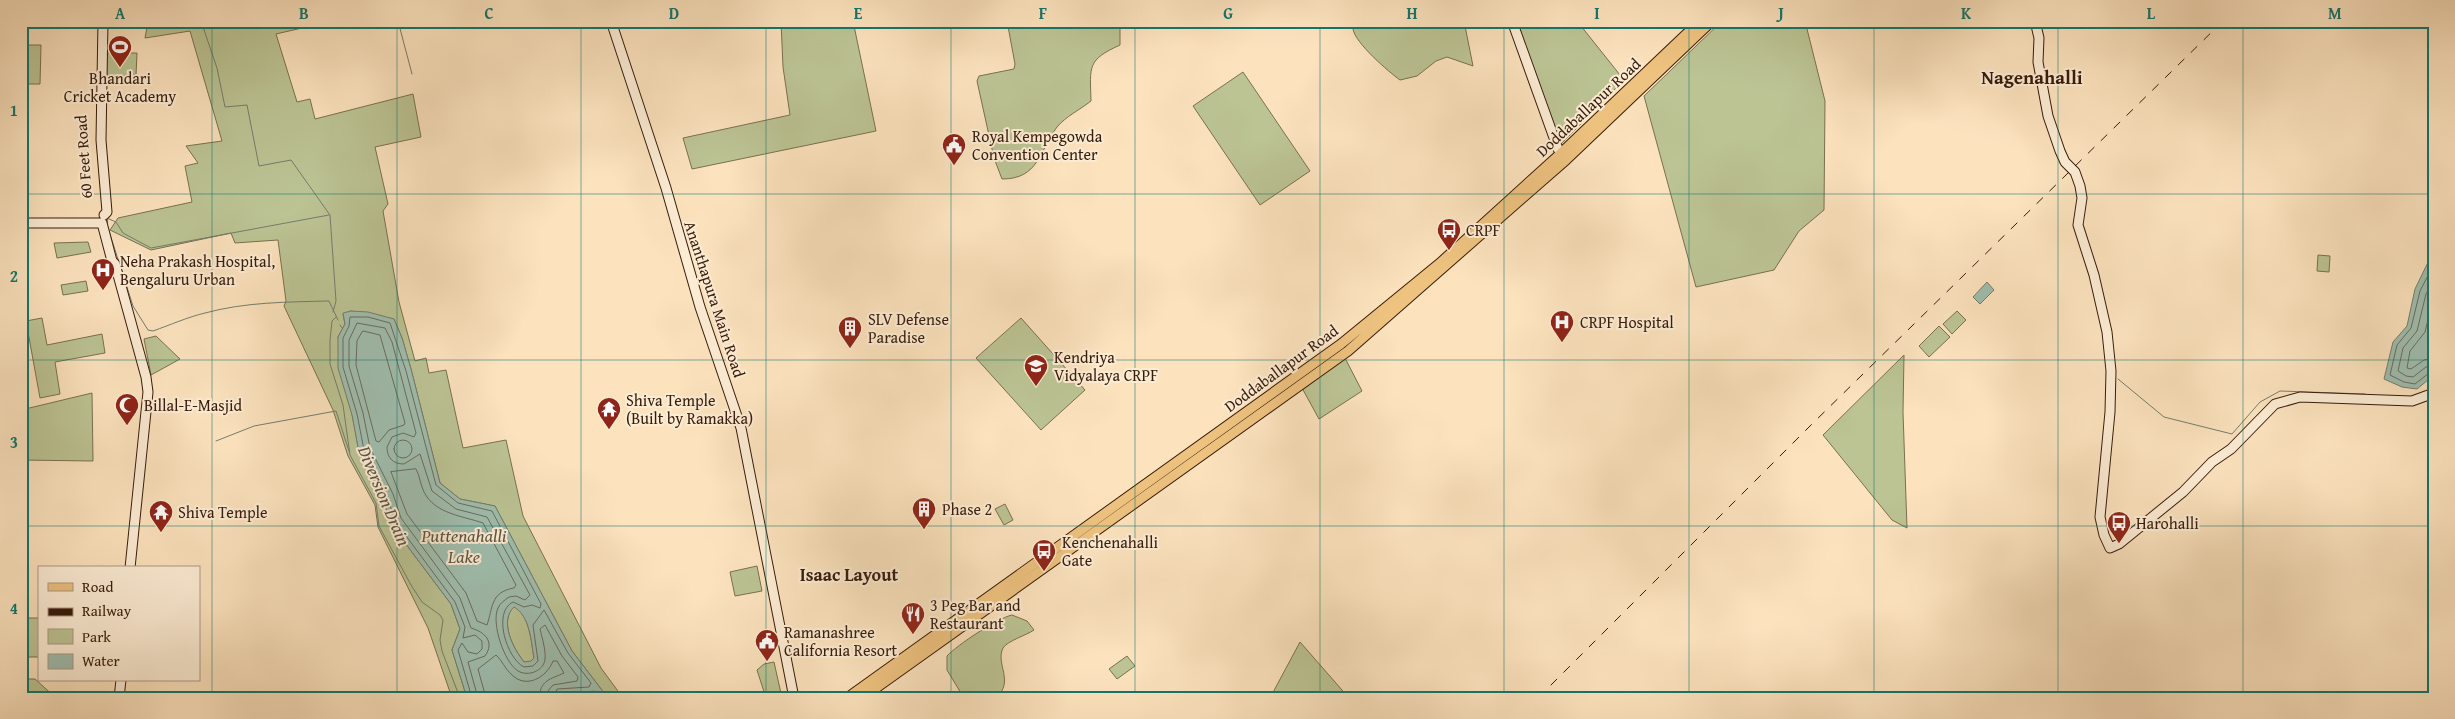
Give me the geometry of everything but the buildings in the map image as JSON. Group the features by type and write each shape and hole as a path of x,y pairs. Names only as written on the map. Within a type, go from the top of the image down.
{"main road":[{"name":"Doddaballapur Road","path":"847,698 1341,344 1563,157 1700,21"},
{"name":"Doddaballapur Road","path":"862,698 1348,351 1712,21"}],"street":[{"name":"60 Feet Road","path":"97,21 95,140 101,212 104,215 107,212 101,140 102,21"},
{"name":"Ananthapura Main Road","path":"611,21 622,60 666,188 697,299 741,428 794,698"},
{"path":"1512,21 1563,157"},
{"path":"2035,21 2039,38 2038,62 2048,116 2065,162 2075,172 2080,186 2082,198 2078,225 2094,275 2107,332 2111,371 2110,412 2100,517 2104,535 2110,548 2119,544 2183,492 2212,462 2231,449 2274,404 2300,397 2412,401 2434,393"},
{"path":"21,223 102,223 146,377 146,412 133,552 130,555"},
{"path":"112,261 110,265 140,378 142,394 128,544 130,566"},
{"path":"119,698 121,682"}],"green space":[{"path":"105,21 332,21 276,34 297,102 310,99 315,119 413,94 421,137 375,147 388,204 383,211 399,302 415,361 426,358 429,373 446,370 463,448 506,440 523,516 601,668 623,698 608,698 572,651 495,506 460,499 440,483 411,369 394,319 351,311 343,314 345,324 338,337 359,452 383,498 390,523 451,604 460,629 452,650 467,698 452,698 428,628 378,527 375,505 348,456 333,410 284,306 286,301 278,240 235,243 231,233 151,250 110,230 118,218 192,202 185,166 198,163 186,146 222,141 190,31 145,38 148,22"},
{"path":"781,21 853,21 876,131 692,169 683,138 790,115 783,67"},
{"path":"1007,21 1119,21 1120,45 1101,55 1096,60 1090,80 1091,101 1060,123 1031,169 1014,178 1002,179 994,158 977,81 979,76 1014,69 1015,64"},
{"path":"1355,21 1464,21 1473,66 1447,57 1436,61 1417,76 1400,80 1373,57 1360,42 1353,29"},
{"path":"1516,21 1577,21 1624,80 1559,146"},
{"path":"1722,21 1805,21 1825,101 1824,210 1799,231 1774,270 1696,287 1644,96"},
{"path":"22,45 41,45 40,84 21,84"},
{"name":"Bhandari Cricket Academy","path":"104,53 137,53 136,75 103,76"},
{"path":"1243,72 1310,171 1260,205 1193,106"},
{"path":"88,242 91,252 57,258 54,243"},
{"path":"2318,255 2330,256 2329,272 2317,271"},
{"path":"86,281 88,291 63,295 61,285"},
{"path":"1957,311 1966,320 1952,334 1943,324"},
{"path":"42,318 47,345 102,334 105,353 55,362 60,394 40,398 26,321"},
{"path":"1021,318 1085,390 1041,430 976,358"},
{"path":"1939,326 1950,337 1929,357 1919,346"},
{"path":"156,336 180,359 151,375 144,339"},
{"path":"1904,355 1903,412 1907,528 1892,520 1823,435"},
{"path":"1345,358 1362,391 1319,419 1302,388"},
{"path":"92,393 93,461 21,460 21,410"},
{"path":"1005,504 1013,520 1004,525 995,509"},
{"path":"757,566 762,591 735,596 730,572"},
{"path":"514,606 527,622 534,658 532,662 524,662 509,635 508,620"},
{"path":"1012,615 1027,621 1034,630 1005,645 1003,648 1001,660 1004,685 1001,692 996,698 964,698 947,670 947,656 978,632"},
{"path":"21,618 38,618 38,657 21,657"},
{"path":"1300,642 1349,698 1270,698"},
{"path":"1127,656 1135,666 1117,679 1109,669"},
{"path":"774,662 782,698 766,698 757,670 764,664"},
{"path":"24,679 35,679 56,698 24,698"},
{"path":"595,691 597,698 557,698 559,694"}],"water":[{"path":"2434,250 2434,375 2417,389 2402,387 2384,379 2393,342 2407,326 2415,289"},
{"path":"1987,282 1994,290 1980,304 1973,297"},
{"name":"Puttenahalli Lake","path":"351,311 368,312 394,319 411,369 440,483 460,499 495,506 572,651 608,698 597,698 595,691 559,694 557,698 467,698 452,650 460,629 451,604 390,523 383,498 359,452 352,415 338,368 338,337 345,324 343,313","holes":["514,607 527,623 531,637 534,658 531,661 524,662 509,634 508,620 510,613"]}],"waterway":[{"path":"201,21 217,68 225,107 247,105 259,166 291,160 330,215 336,301 333,312"},
{"path":"398,21 412,74"},
{"path":"109,219 116,222 123,233 151,248 329,215"},
{"path":"107,225 108,218"},
{"path":"108,228 133,306 148,330 153,331 220,309 282,302 329,301 338,320"},
{"name":"Diversion Drain","path":"336,317 332,321 330,364 343,405 350,455 376,503 379,526 411,585 422,602 440,615 443,620 440,640 442,651 460,698"},
{"path":"2118,379 2164,417 2232,434 2260,402 2280,391 2365,394"},
{"path":"216,441 254,426 336,411 349,451"}],"railway":[{"path":"1538,698 1810,426 2223,21"}],"place":[{"name":"Bhandari Cricket Academy","path":"120,68"},
{"name":"Royal Kempegowda Convention Center","path":"954,166"},
{"name":"CRPF","path":"1449,251"},
{"name":"Neha Prakash Hospital, Bengaluru Urban","path":"103,291"},
{"name":"CRPF Hospital","path":"1562,343"},
{"name":"SLV Defense Paradise","path":"850,349"},
{"name":"Kendriya Vidyalaya CRPF","path":"1036,387"},
{"name":"Billal-E-Masjid","path":"127,426"},
{"name":"Shiva Temple (Built by Ramakka)","path":"609,430"},
{"name":"Phase 2","path":"924,530"},
{"name":"Shiva Temple","path":"161,533"},
{"name":"Harohalli","path":"2119,544"},
{"name":"Kenchenahalli Gate","path":"1044,572"},
{"name":"3 Peg Bar and Restaurant","path":"913,635"},
{"name":"Ramanashree California Resort","path":"767,662"}],"district":[{"name":"Nagenahalli","path":"2032,77"},
{"name":"Isaac Layout","path":"849,575"}]}
